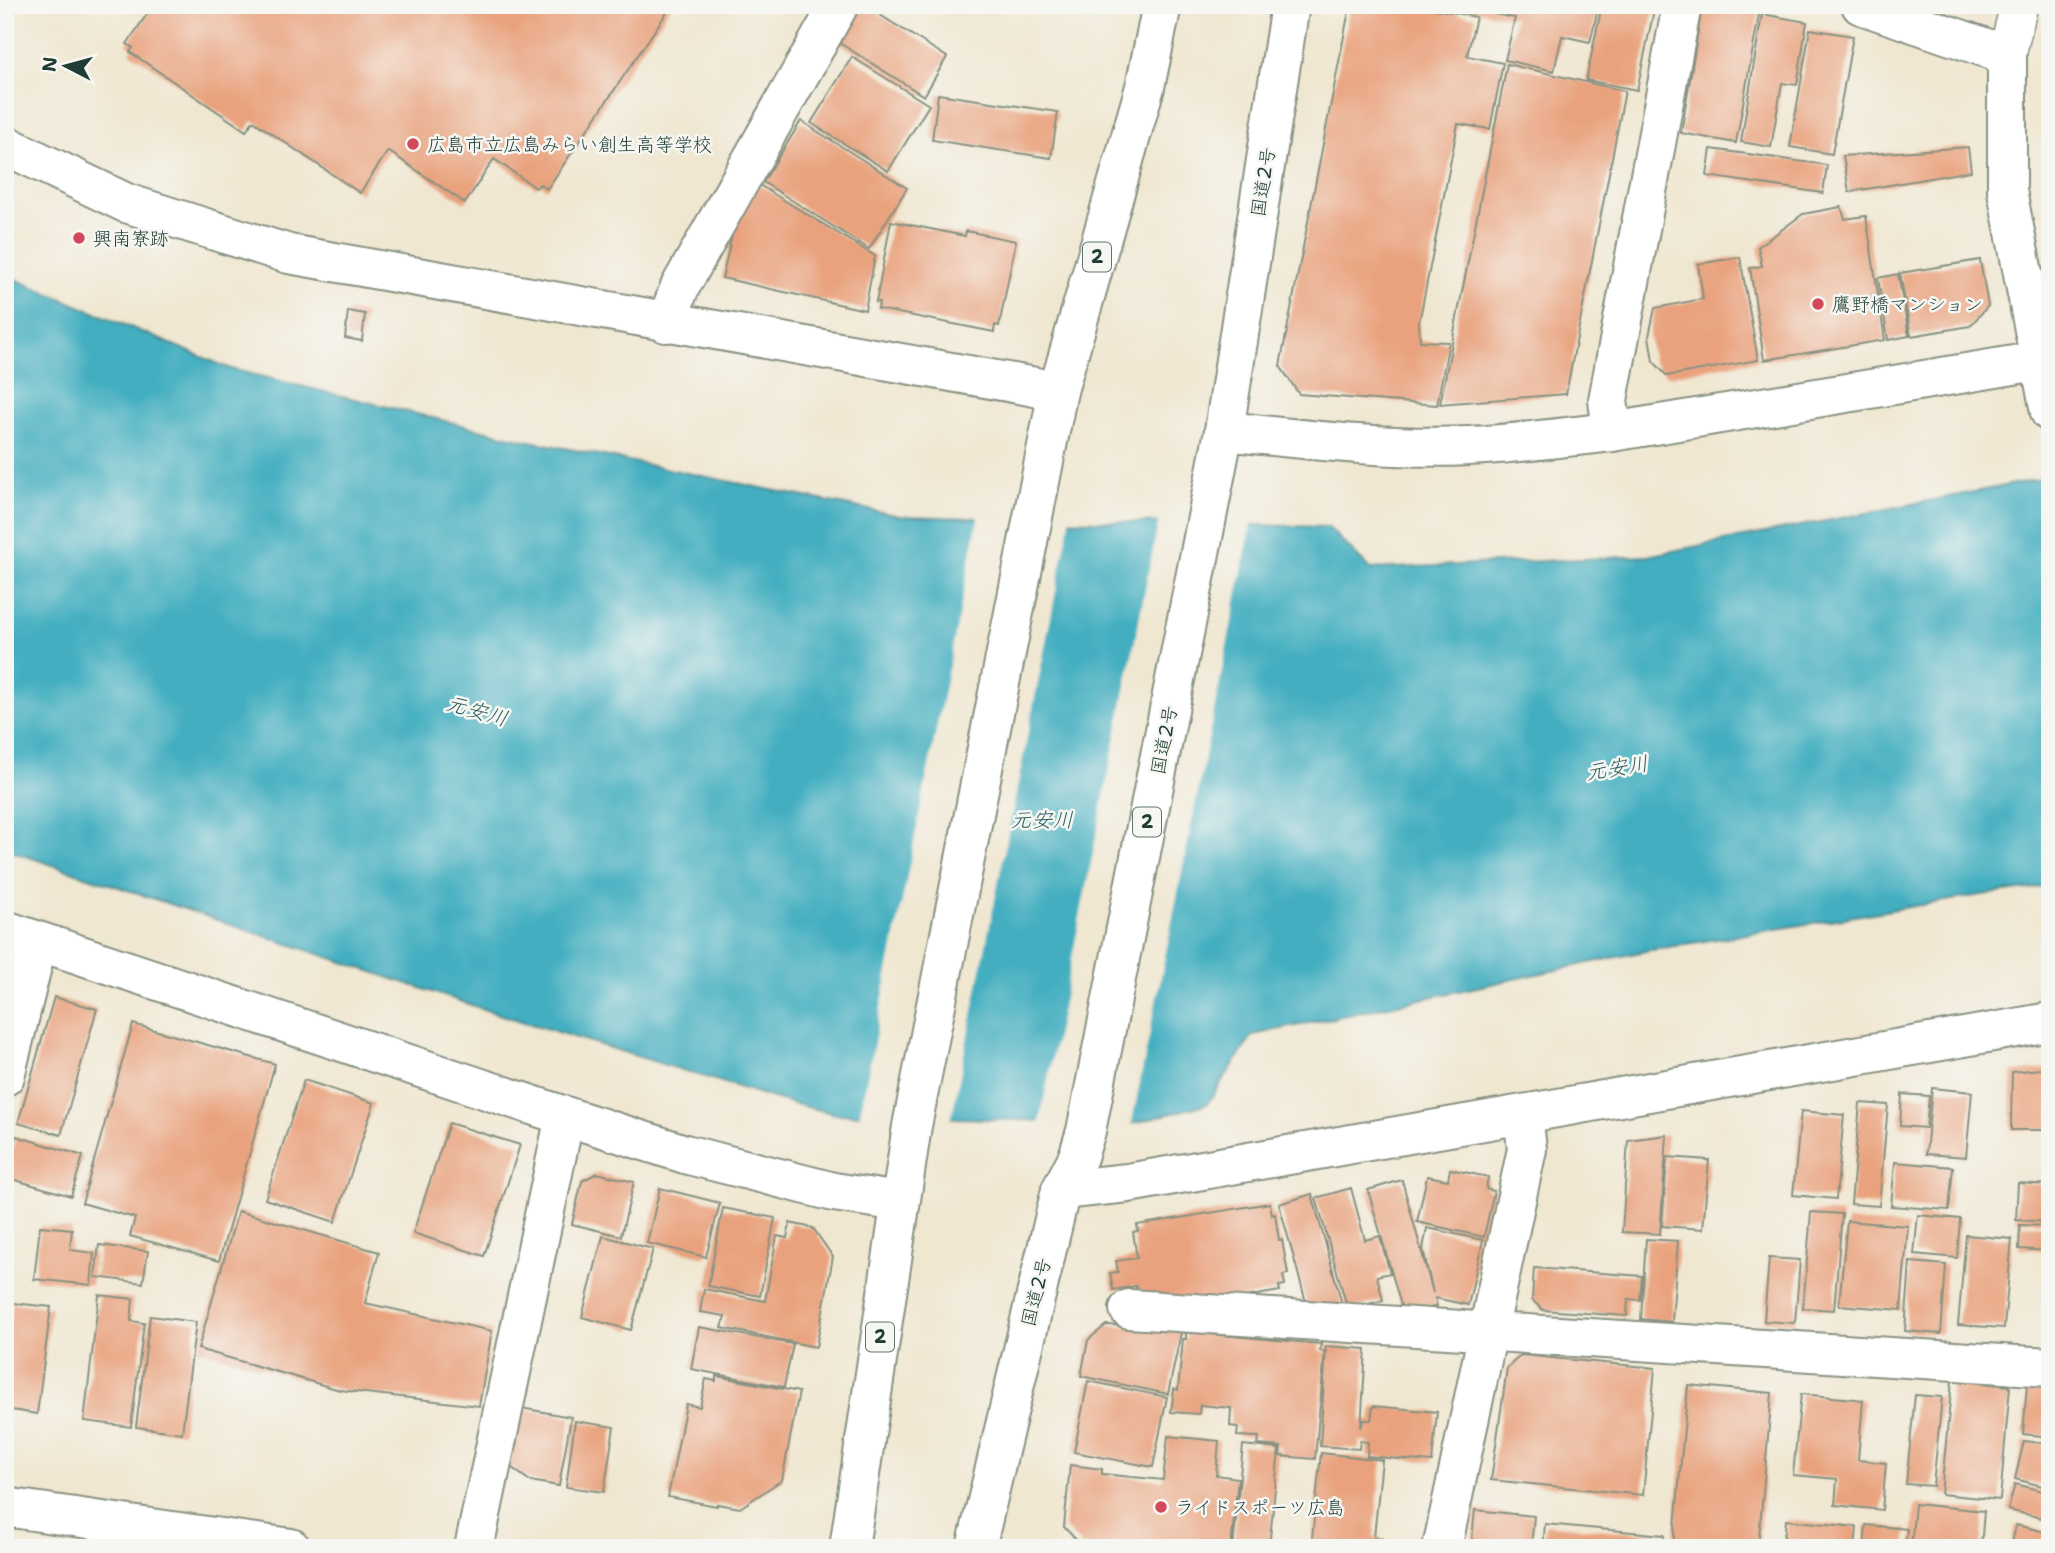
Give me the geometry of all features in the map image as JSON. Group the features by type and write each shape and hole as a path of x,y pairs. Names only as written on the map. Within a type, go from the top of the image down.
{"main road":[{"path":"666,323 680,287 839,5"},
{"name":"2","path":"849,1548 912,1126 1058,391 1145,87 1161,5"},
{"name":"国道2号","path":"976,1548 1062,1190 1078,1157 1086,1131 1224,431 1290,5"},
{"path":"1612,432 1608,400 1682,5"},
{"path":"1861,5 2007,55 2007,191 2045,360 2050,412"},
{"path":"5,145 126,203 289,254 1058,391"},
{"path":"1224,431 1322,441 1468,446 1612,432 2045,360"},
{"path":"5,1076 22,936 699,1158 834,1192 900,1202"},
{"path":"1062,1190 1128,1183 2050,1022"},
{"path":"1442,1548 1527,1149 1523,1115"},
{"path":"474,1548 565,1116"},
{"path":"1129,1309 2050,1367"},
{"path":"5,1507 291,1548"}],"street":[{"path":"2007,55 2019,5"}],"water":[{"name":"元安川","path":"5,275 231,369 520,439 900,516 1328,527 1370,569 1647,556 2050,477 2050,886 1645,951 1253,1035 1207,1104 1131,1124 836,1114 787,1102 495,1013 5,849"}],"pier":[{"path":"979,514 1071,516 951,1121 859,1118"},
{"path":"1159,519 1252,521 1131,1127 1039,1124"}],"building":[{"path":"153,5 672,5 547,189 540,184 536,188 494,159 465,203 388,151 360,193 253,121 246,131 130,52 133,48 127,44"},
{"path":"861,5 947,57 924,96 838,42"},
{"path":"1350,5 1415,5 1476,17 1467,56 1503,63 1490,129 1458,124 1419,323 1420,341 1449,342 1437,405 1299,394 1280,366"},
{"path":"1470,5 1599,5 1590,42 1562,36 1554,71 1505,60 1515,18 1469,9"},
{"path":"1602,5 1655,5 1637,90 1586,80"},
{"path":"1714,5 1741,5 1760,9 1736,143 1681,133 1701,13"},
{"path":"1762,14 1807,22 1797,85 1782,83 1771,147 1741,142"},
{"path":"1810,29 1853,36 1832,154 1790,147"},
{"path":"852,57 929,105 888,171 811,123"},
{"path":"1507,64 1625,91 1566,394 1440,404"},
{"path":"938,94 1058,112 1051,158 932,140"},
{"path":"801,121 907,188 869,249 763,182"},
{"path":"1968,147 1971,171 1849,192 1843,156"},
{"path":"1711,149 1827,165 1823,193 1707,176"},
{"path":"756,183 875,256 865,310 722,278 738,210"},
{"name":"鷹野橋マンション","path":"1841,207 1845,219 1866,216 1885,340 1764,360 1750,268 1762,266 1758,247 1803,214"},
{"path":"891,221 965,236 966,231 1016,241 999,326 995,325 994,332 878,309 879,302 876,302"},
{"path":"1740,257 1758,360 1667,376 1653,361 1649,336 1655,308 1703,299 1698,264"},
{"path":"1980,260 1988,306 1970,326 1911,336 1900,273"},
{"path":"1898,274 1909,336 1888,340 1878,278"},
{"path":"348,311 365,314 362,341 345,338"},
{"path":"54,997 97,1009 61,1135 18,1123"},
{"path":"133,1024 275,1064 219,1261 130,1236 135,1218 82,1203"},
{"path":"2050,1068 2050,1130 2011,1130 2012,1072"},
{"path":"304,1080 374,1103 335,1222 265,1199"},
{"path":"1932,1088 1972,1092 1966,1157 1926,1154"},
{"path":"1902,1094 1929,1096 1926,1128 1900,1126"},
{"path":"1860,1103 1888,1105 1879,1206 1851,1204"},
{"path":"1801,1111 1844,1115 1836,1199 1793,1195"},
{"path":"449,1123 520,1145 484,1256 413,1233"},
{"path":"1667,1135 1660,1234 1622,1232 1628,1140"},
{"path":"16,1136 83,1156 71,1196 5,1177"},
{"path":"1667,1157 1709,1160 1703,1229 1662,1226"},
{"path":"1895,1162 1953,1167 1949,1210 1891,1206"},
{"path":"1450,1169 1488,1177 1486,1189 1494,1191 1484,1237 1417,1222 1427,1176 1448,1180"},
{"path":"597,1173 634,1182 621,1236 572,1224 582,1181"},
{"path":"1402,1180 1433,1293 1423,1249 1427,1228 1483,1240 1468,1305 1435,1298 1437,1306 1404,1316 1368,1190"},
{"path":"2018,1183 2050,1185 2050,1222 2016,1220"},
{"path":"660,1188 720,1203 706,1257 647,1243"},
{"path":"1351,1188 1365,1240 1380,1236 1390,1273 1377,1276 1383,1300 1348,1310 1316,1198"},
{"path":"1312,1194 1345,1315 1309,1313 1279,1204"},
{"path":"1270,1203 1272,1215 1275,1214 1279,1240 1282,1240 1288,1274 1283,1275 1285,1285 1279,1286 1280,1291 1205,1304 1138,1295 1136,1286 1113,1290 1110,1273 1118,1272 1116,1261 1137,1258 1133,1232 1138,1231 1137,1225"},
{"path":"723,1208 775,1218 760,1296 708,1286"},
{"path":"238,1211 379,1252 365,1303 492,1331 479,1406 340,1390 198,1349"},
{"path":"1811,1212 1842,1214 1834,1310 1803,1308"},
{"path":"1918,1215 1960,1219 1957,1258 1914,1254"},
{"path":"1847,1221 1908,1226 1901,1310 1839,1305"},
{"path":"790,1223 813,1228 833,1257 816,1347 722,1328 725,1316 700,1312 704,1289 765,1301 777,1236 787,1238"},
{"path":"2020,1225 2050,1226 2050,1251 2019,1249"},
{"path":"40,1226 72,1229 70,1250 94,1253 91,1285 34,1279"},
{"path":"1966,1235 2012,1239 2004,1328 1958,1325"},
{"path":"603,1236 653,1249 631,1330 582,1317"},
{"path":"1646,1239 1678,1241 1672,1322 1641,1319"},
{"path":"99,1245 148,1251 143,1283 95,1277"},
{"path":"1769,1258 1800,1260 1795,1323 1764,1321"},
{"path":"1910,1262 1946,1265 1941,1334 1905,1331"},
{"path":"1534,1268 1642,1276 1640,1300 1628,1299 1627,1316 1543,1310 1532,1300"},
{"path":"99,1295 133,1299 131,1321 144,1323 131,1427 84,1421"},
{"path":"13,1303 51,1307 37,1414 5,1409 5,1360"},
{"path":"150,1316 196,1322 182,1433 136,1427"},
{"path":"1106,1325 1182,1328 1168,1394 1081,1376 1088,1340"},
{"path":"699,1327 793,1344 784,1387 691,1369"},
{"path":"1186,1332 1321,1344 1320,1351 1325,1352 1315,1459 1280,1456 1281,1447 1258,1445 1259,1437 1237,1436 1238,1427 1230,1426 1231,1408 1200,1405 1199,1414 1171,1412 1174,1389 1178,1390"},
{"path":"1326,1346 1366,1349 1361,1428 1363,1420 1371,1420 1373,1406 1437,1412 1432,1462 1367,1456 1368,1442 1360,1441 1359,1449 1320,1446"},
{"path":"1521,1355 1655,1368 1643,1495 1491,1480 1507,1368"},
{"path":"716,1376 799,1392 782,1480 740,1508 668,1497 686,1404 700,1407 706,1379 716,1381"},
{"path":"1952,1380 2010,1386 2000,1500 1941,1494"},
{"path":"1088,1381 1167,1397 1153,1467 1074,1452"},
{"path":"1688,1385 1772,1393 1758,1548 1673,1548"},
{"path":"2027,1385 2050,1387 2050,1437 2023,1434"},
{"path":"1801,1394 1863,1400 1858,1460 1886,1463 1882,1510 1835,1505 1837,1479 1793,1475"},
{"path":"1915,1395 1942,1397 1933,1486 1906,1484"},
{"path":"521,1408 571,1417 559,1486 530,1481 508,1465"},
{"path":"575,1421 614,1427 604,1492 566,1487"},
{"path":"1168,1436 1219,1441 1216,1475 1238,1478 1231,1548 1084,1548 1064,1527 1070,1465 1102,1469 1102,1474 1163,1480"},
{"path":"2024,1441 2050,1444 2050,1488 2015,1479"},
{"path":"1243,1445 1279,1449 1269,1548 1233,1548"},
{"path":"1321,1453 1382,1460 1374,1537 1382,1538 1382,1548 1311,1548"},
{"path":"2015,1484 2050,1493 2050,1520 2008,1510"},
{"path":"1915,1504 1984,1511 1981,1548 1911,1548"},
{"path":"1475,1510 1534,1516 1531,1548 1471,1548"},
{"path":"1786,1520 1857,1527 1855,1548 1783,1548"},
{"path":"1545,1524 1664,1535 1663,1548 1543,1548"},
{"path":"1866,1525 1907,1529 1905,1548 1864,1548"},
{"path":"2016,1525 2050,1533 2050,1548 2011,1548"}],"place":[{"name":"広島市立広島みらい創生高等学校","path":"413,144"},
{"name":"興南寮跡","path":"79,238"},
{"name":"鷹野橋マンション","path":"1818,304"},
{"name":"ライドスポーツ広島","path":"1161,1507"}]}
